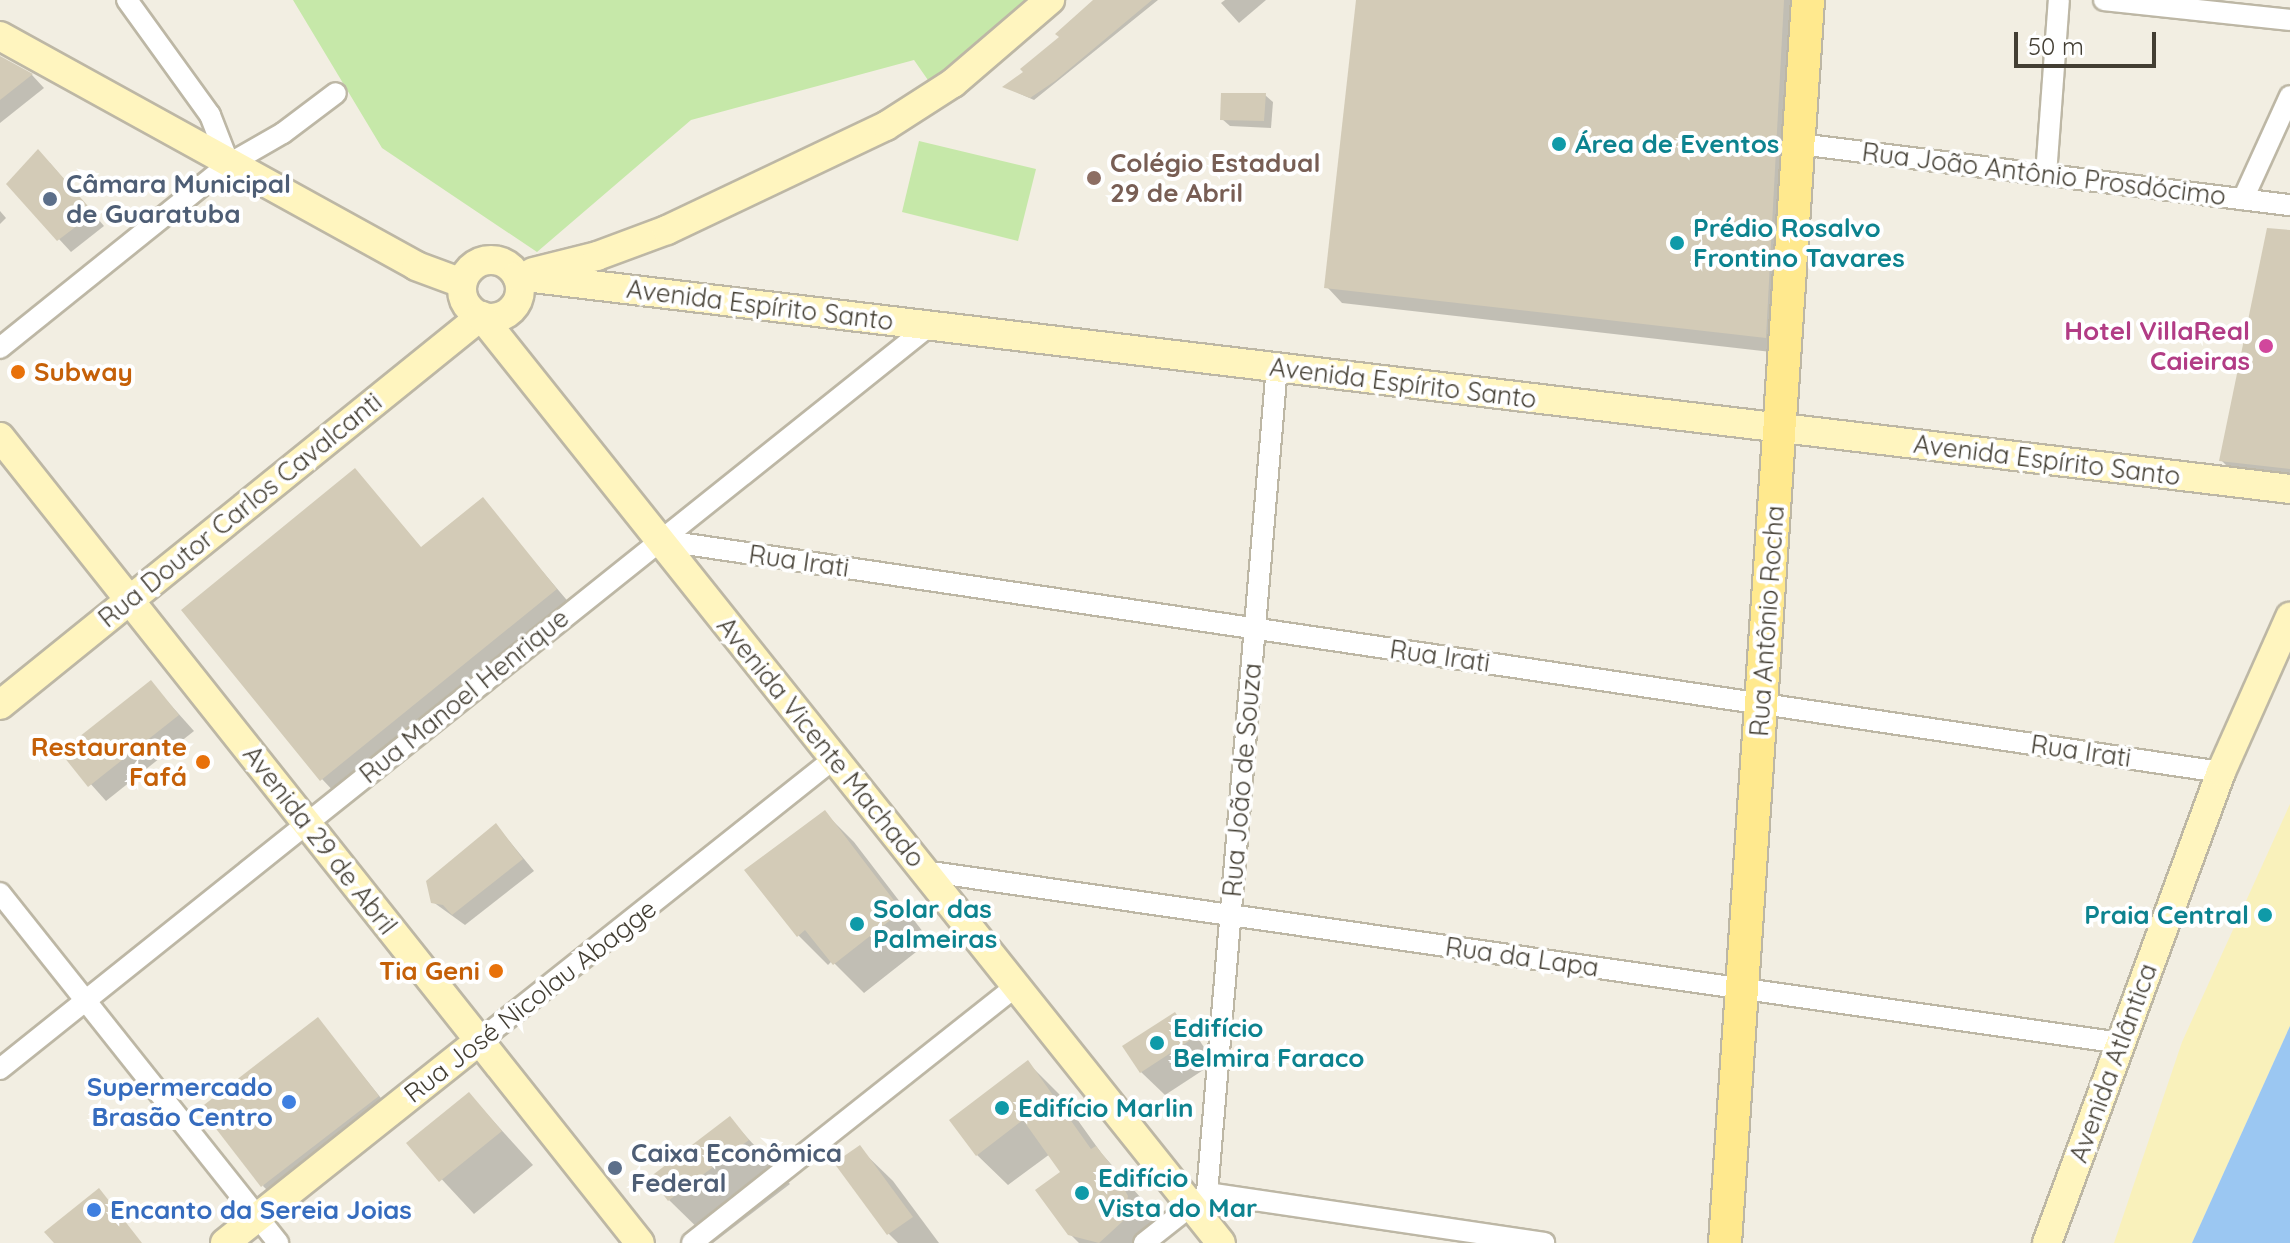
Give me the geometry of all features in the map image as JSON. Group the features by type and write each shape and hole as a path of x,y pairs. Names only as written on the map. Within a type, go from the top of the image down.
{"main road":[{"path":"517,276 597,256 667,230 857,141 953,83 1050,0"},
{"name":"Rua Antônio Rocha","path":"1725,1243 1808,0"},
{"path":"0,36 416,266 462,283"},
{"path":"487,260 505,264 517,276 519,295 509,312 490,318 481,316 463,299 462,283 471,267 487,260"},
{"name":"Avenida Espírito Santo","path":"517,276 2290,489"},
{"name":"Avenida Vicente Machado","path":"481,316 1016,986 1199,1199 1221,1243"},
{"name":"Rua Doutor Carlos Cavalcanti","path":"0,705 481,316"},
{"name":"Avenida 29 de Abril","path":"0,437 640,1243"},
{"name":"Avenida Atlântica","path":"2047,1243 2221,772 2290,617"},
{"name":"Rua José Nicolau Abagge","path":"225,1243 479,1041"}],"street":[{"path":"127,0 210,115 229,164"},
{"path":"2046,175 2059,0"},
{"path":"2104,0 2290,20"},
{"path":"0,348 229,164 283,133 336,93"},
{"path":"2243,199 2290,96"},
{"name":"Rua João Antônio Prosdócimo","path":"1799,144 2290,205"},
{"name":"Rua Manoel Henrique","path":"0,1069 929,326"},
{"name":"Rua João de Souza","path":"1199,1199 1230,915 1277,367"},
{"name":"Rua Irati","path":"659,540 2221,772"},
{"name":"Rua José Nicolau Abagge","path":"479,1041 834,759"},
{"name":"Rua da Lapa","path":"924,871 2120,1043"},
{"path":"0,893 278,1243"},
{"path":"692,1243 1016,986"},
{"path":"1144,1243 1199,1199 1544,1243"}],"green space":[{"path":"293,0 1041,0 937,93 914,60 691,120 537,252 382,148"},
{"path":"919,141 1036,169 1018,241 902,212"}],"sand":[{"name":"Praia Central","path":"2290,804 2290,1026 2192,1243 2114,1243 2182,1042"}],"water":[{"path":"2290,1026 2290,1243 2192,1243"}],"building":[{"path":"1093,0 1152,0 1055,81 1030,98 1002,87 1023,72 1020,69 1059,37 1055,34"},
{"name":"Área de Eventos","path":"1356,0 1784,0 1766,338 1324,288"},
{"path":"0,56 33,74 0,100"},
{"path":"1221,93 1266,93 1264,121 1220,120"},
{"name":"Câmara Municipal de Guaratuba","path":"38,149 94,213 57,241 6,184"},
{"name":"Hotel VillaReal Caieiras","path":"2267,228 2290,230 2290,469 2219,461"},
{"path":"355,468 421,547 483,497 557,589 320,781 181,610"},
{"path":"151,680 179,715 88,787 60,752"},
{"path":"825,810 902,911 833,965 805,930 797,937 744,870"},
{"path":"496,823 523,859 452,915 443,905 431,903 426,881"},
{"name":"Edifício Belmira Faraco","path":"1175,1012 1192,1039 1140,1073 1122,1046"},
{"name":"Supermercado Brasão Centro","path":"318,1017 379,1096 261,1187 200,1108"},
{"path":"1028,1060 1091,1149 1096,1146 1111,1165 1128,1196 1123,1221 1099,1243 1068,1235 1035,1190 1060,1172 1023,1120 976,1156 949,1120"},
{"path":"469,1092 502,1131 439,1182 406,1143"},
{"path":"730,1116 749,1140 668,1201 650,1177"},
{"path":"860,1145 913,1217 887,1235 834,1163"},
{"name":"Encanto da Sereia Joias","path":"99,1188 142,1243 54,1243 44,1232"}],"place":[{"name":"Área de Eventos","path":"1559,144"},
{"name":"Colégio Estadual 29 de Abril","path":"1094,178"},
{"name":"Câmara Municipal de Guaratuba","path":"50,199"},
{"name":"Prédio Rosalvo Frontino Tavares","path":"1677,243"},
{"name":"Hotel VillaReal Caieiras","path":"2266,346"},
{"name":"Subway","path":"18,372"},
{"name":"Restaurante Fafá","path":"203,762"},
{"name":"Praia Central","path":"2265,915"},
{"name":"Solar das Palmeiras","path":"857,924"},
{"name":"Tia Geni","path":"496,971"},
{"name":"Edifício Belmira Faraco","path":"1157,1043"},
{"name":"Supermercado Brasão Centro","path":"289,1102"},
{"name":"Edifício Marlin","path":"1002,1108"},
{"name":"Caixa Econômica Federal","path":"615,1168"},
{"name":"Edifício Vista do Mar","path":"1082,1193"},
{"name":"Encanto da Sereia Joias","path":"94,1210"}]}
